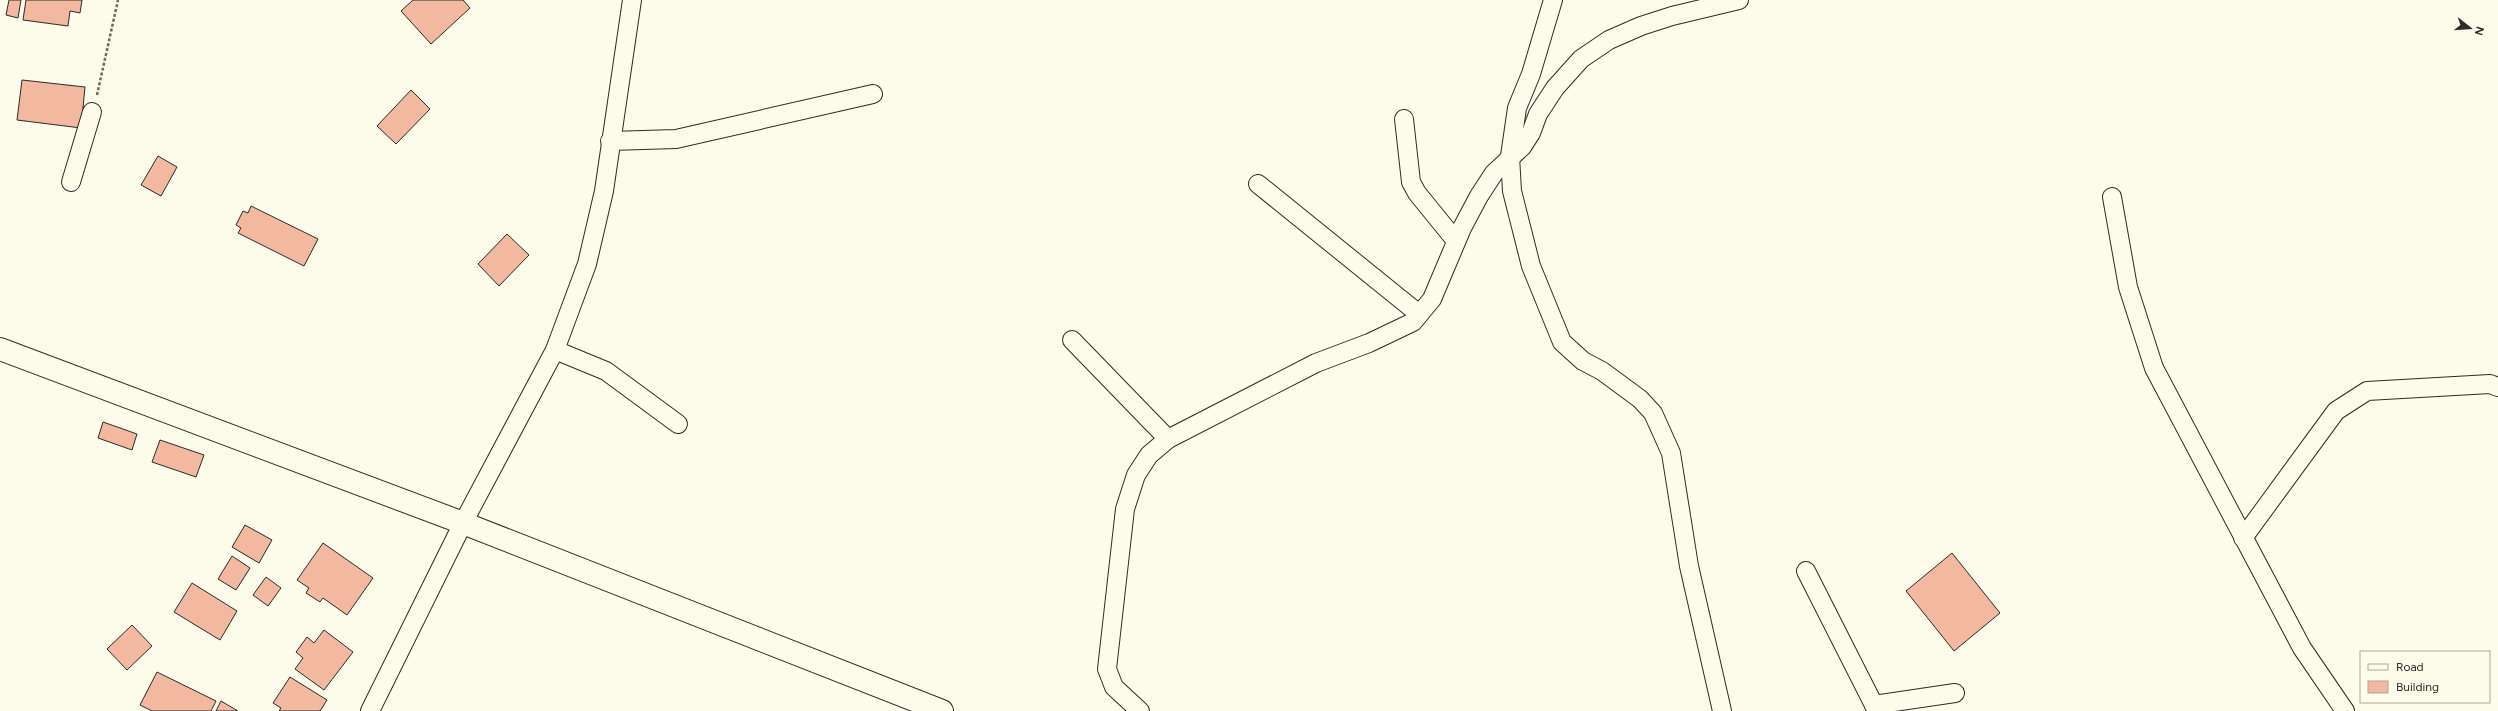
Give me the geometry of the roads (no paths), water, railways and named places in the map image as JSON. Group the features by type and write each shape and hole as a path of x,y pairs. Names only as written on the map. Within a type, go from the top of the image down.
{"main road":[{"path":"0,349 463,523 942,711"}],"street":[{"path":"370,711 463,523 555,350 587,264 604,190 610,141 632,0"},
{"path":"1553,0 1531,74 1517,108 1510,156 1512,191 1531,266 1562,342 1583,361 1602,371 1640,399 1653,414 1671,453 1690,566 1722,711"},
{"path":"1140,711 1114,687 1107,669 1125,509 1136,475 1149,455 1168,439 1316,363 1369,343 1413,322 1432,299 1456,241 1479,196 1494,173 1522,146 1531,133 1538,114 1555,88 1586,55 1609,40 1641,26 1672,16 1739,0"},
{"path":"610,141 676,139 873,94"},
{"path":"71,182 94,107"},
{"path":"1404,120 1411,182 1417,193 1456,241"},
{"path":"1258,184 1419,314"},
{"path":"2112,197 2128,287 2154,368 2302,648 2345,711"},
{"path":"1072,340 1168,439"},
{"path":"555,350 606,371 678,424"},
{"path":"2244,538 2320,430 2336,411 2354,397 2367,391 2490,384 2498,387"},
{"path":"1806,571 1876,708 1955,693"}]}
